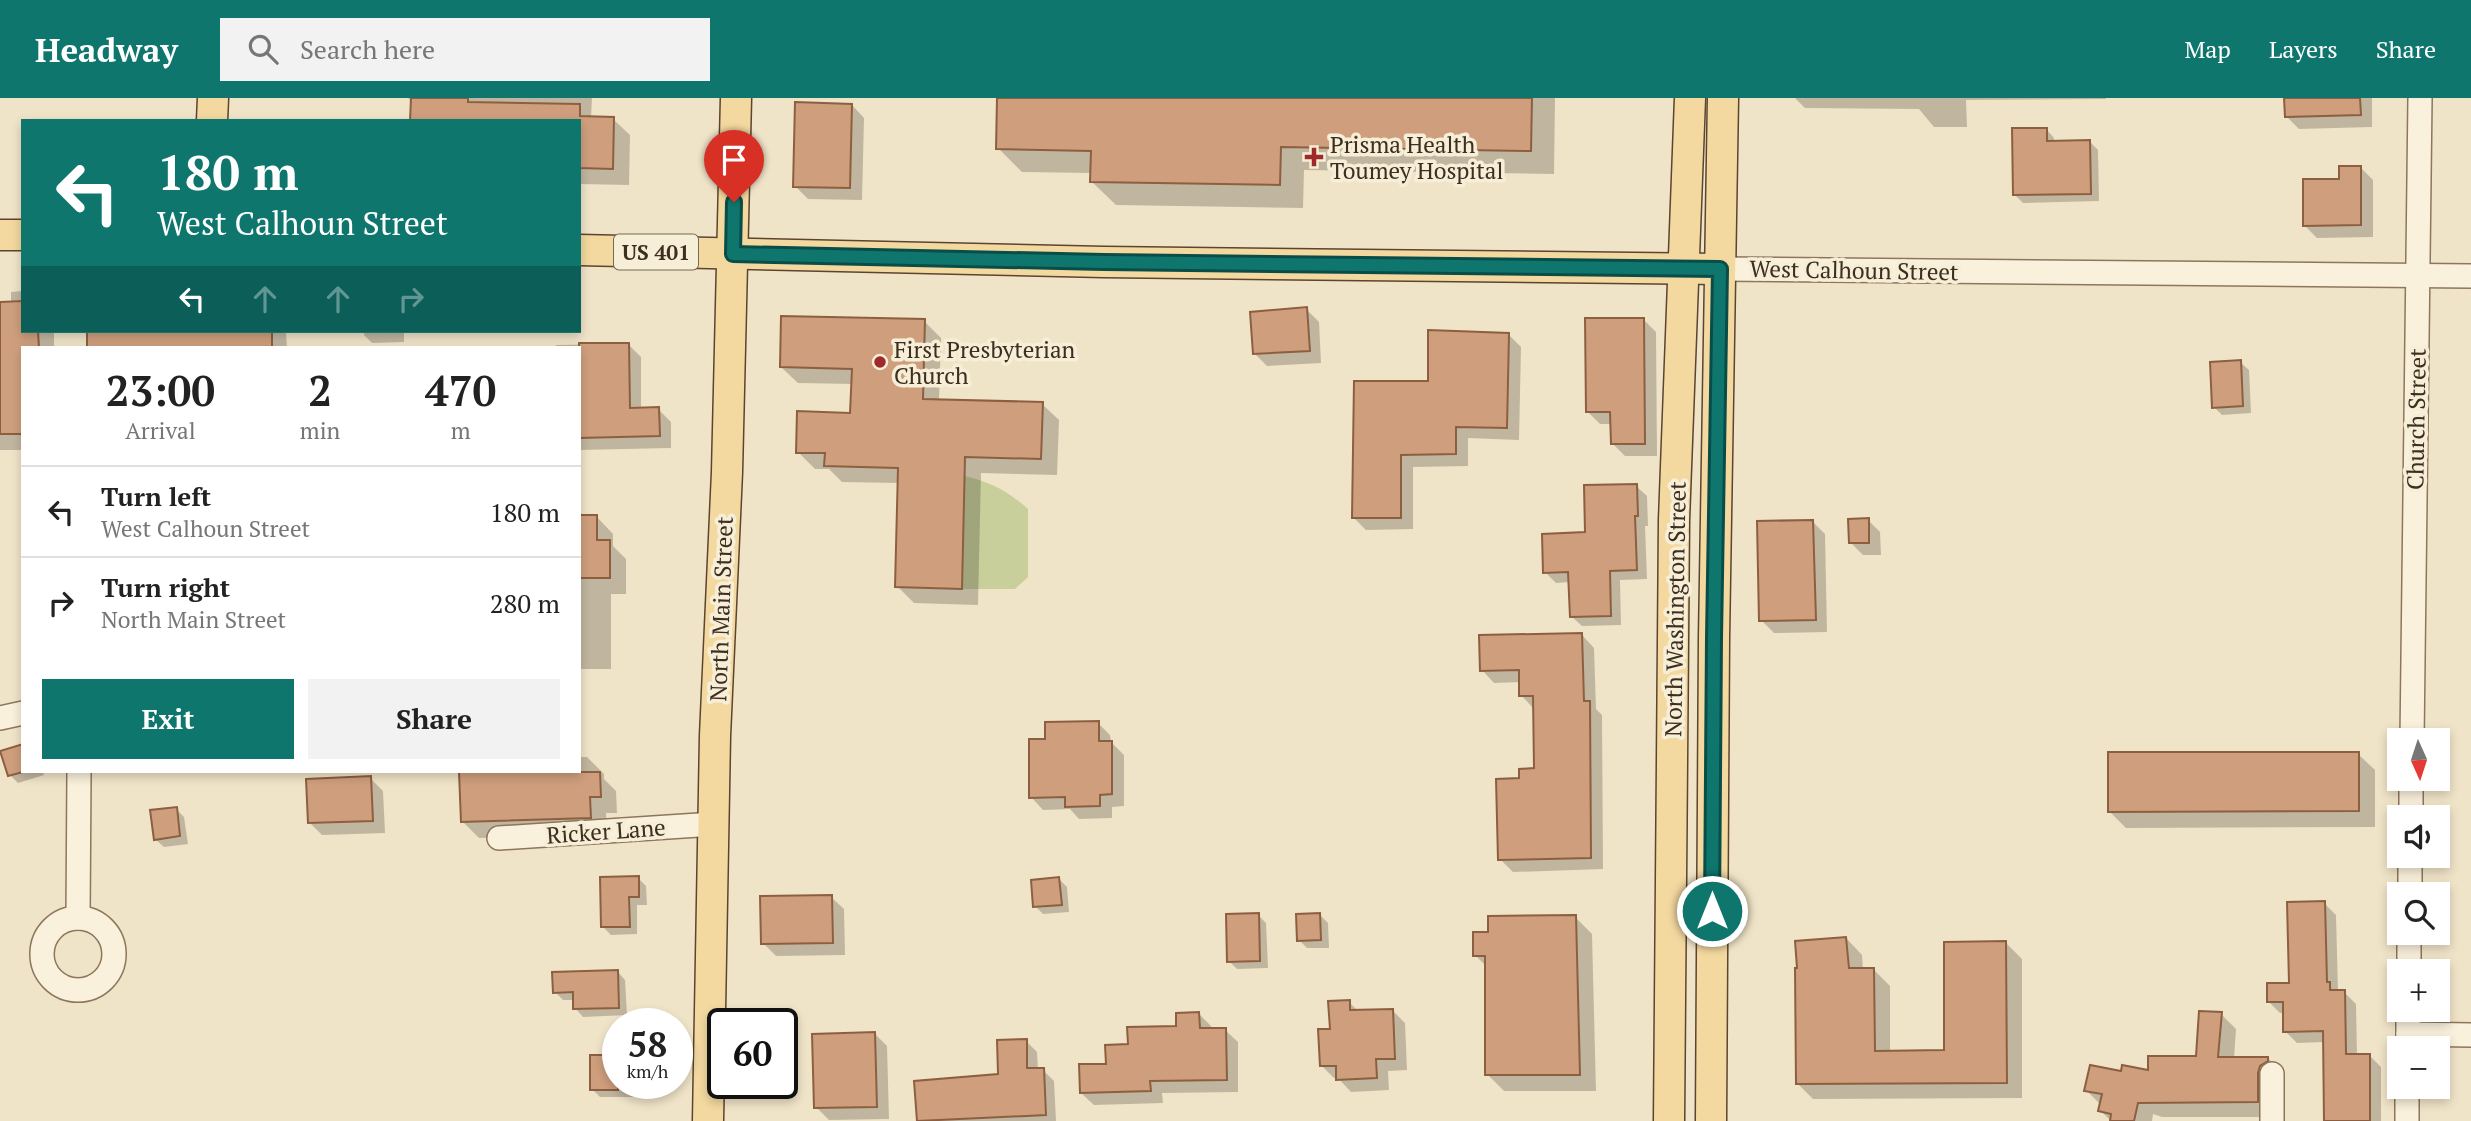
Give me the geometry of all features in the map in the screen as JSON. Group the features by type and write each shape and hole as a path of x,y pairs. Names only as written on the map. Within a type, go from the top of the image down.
{"main road":[{"path":"212,119 213,98"},
{"name":"North Main Street","path":"708,1121 714,824 736,98"},
{"name":"North Washington Street","path":"1669,1121 1674,520 1690,98"},
{"name":"North Washington Street","path":"1711,1121 1714,638 1723,98"},
{"path":"0,235 21,235"},
{"name":"US 401","path":"581,250 733,254"},
{"name":"West Calhoun Street","path":"733,254 1720,269"}],"street":[{"name":"Church Street","path":"2412,728 2420,98"},
{"name":"West Calhoun Street","path":"1720,269 2471,276"},
{"path":"0,718 21,713"},
{"path":"78,918 79,773"},
{"name":"Ricker Lane","path":"499,838 714,824"},
{"path":"2450,1037 2471,1035"},
{"path":"2272,1074 2272,1121"},
{"path":"2407,1099 2407,1121"}],"green space":[{"path":"965,476 998,488 1028,509 1028,577 1015,589 962,589"}],"building":[{"path":"411,98 580,104 580,116 614,117 613,169 581,168 581,119 410,119"},
{"path":"997,98 1532,98 1531,151 1281,147 1280,185 1090,182 1091,151 996,149"},
{"path":"2284,98 2360,98 2361,115 2285,117"},
{"path":"795,102 852,104 850,188 793,187"},
{"path":"2012,128 2047,128 2047,141 2090,140 2091,194 2013,195"},
{"path":"2339,166 2361,166 2361,225 2303,226 2303,179 2339,179"},
{"path":"21,301 21,333 38,333 39,346 21,346 21,434 0,434 0,302"},
{"path":"1307,307 1310,351 1253,354 1250,312"},
{"path":"781,316 925,319 923,399 1043,402 1041,459 965,457 962,589 895,587 898,468 824,466 825,453 796,453 797,411 850,413 852,369 780,367"},
{"path":"1585,318 1644,318 1645,444 1611,444 1610,412 1586,412"},
{"path":"1428,330 1509,333 1507,428 1456,427 1456,454 1401,455 1401,518 1352,518 1354,381 1428,381"},
{"path":"87,333 272,333 272,346 87,346"},
{"path":"579,343 629,343 630,408 659,407 660,436 581,438"},
{"path":"2241,360 2243,406 2212,408 2210,362"},
{"path":"1637,484 1637,570 1610,571 1611,616 1570,617 1568,572 1543,573 1542,534 1585,532 1584,485"},
{"path":"581,515 597,515 597,540 610,540 610,578 581,578"},
{"path":"1869,518 1869,543 1849,543 1848,519"},
{"path":"1813,520 1816,620 1759,621 1757,521"},
{"path":"1582,633 1584,701 1590,701 1591,858 1498,860 1496,779 1519,778 1519,769 1534,768 1533,696 1519,696 1519,670 1480,671 1479,635"},
{"path":"1099,721 1099,741 1112,741 1112,794 1100,795 1100,806 1065,807 1065,797 1029,798 1029,739 1045,739 1045,722"},
{"path":"21,745 21,773 8,776 0,751"},
{"path":"2108,752 2359,752 2359,811 2108,812"},
{"path":"600,772 601,797 590,797 591,818 461,822 459,773"},
{"path":"371,776 373,821 308,823 306,779"},
{"path":"177,807 180,836 154,840 150,810"},
{"path":"639,876 639,897 629,897 630,927 601,927 600,877"},
{"path":"1059,877 1062,905 1033,907 1031,880"},
{"path":"832,895 833,943 761,944 760,896"},
{"path":"2325,901 2327,982 2330,982 2330,990 2345,990 2346,1054 2370,1054 2370,1121 2324,1121 2323,1031 2283,1032 2283,1002 2267,1002 2267,983 2289,983 2287,902"},
{"path":"1259,913 1260,961 1227,962 1226,914"},
{"path":"1320,913 1321,940 1297,941 1296,914"},
{"path":"1576,915 1580,1075 1485,1075 1485,956 1473,956 1473,932 1488,932 1488,916"},
{"path":"1846,937 1849,968 1874,968 1875,1051 1944,1050 1944,942 2006,941 2007,1083 1796,1084 1795,941"},
{"path":"618,970 619,1008 573,1009 573,992 553,993 552,972"},
{"path":"1350,1000 1350,1010 1393,1009 1395,1059 1376,1059 1377,1078 1336,1080 1336,1066 1320,1066 1318,1029 1330,1029 1328,1001"},
{"path":"2199,1011 2222,1012 2218,1057 2268,1057 2268,1061 2260,1066 2258,1073 2258,1102 2138,1103 2134,1121 2110,1121 2111,1114 2098,1111 2102,1094 2084,1091 2090,1065 2121,1071 2122,1065 2148,1070 2148,1056 2196,1056"},
{"path":"1199,1012 1200,1028 1226,1028 1227,1080 1150,1081 1151,1091 1080,1093 1079,1064 1106,1064 1105,1045 1128,1044 1127,1027 1176,1026 1176,1013"},
{"path":"875,1032 877,1107 814,1108 812,1034"},
{"path":"1027,1039 1027,1068 1044,1068 1046,1115 917,1121 914,1081 998,1074 997,1040"},
{"path":"590,1055 602,1055 602,1090 590,1090"}],"place":[{"name":"Prisma Health Toumey Hospital","path":"1314,157"},
{"name":"First Presbyterian Church","path":"880,362"}],"route":[{"path":"734,202 733,254 1104,262 1720,269 1712,911"}]}
